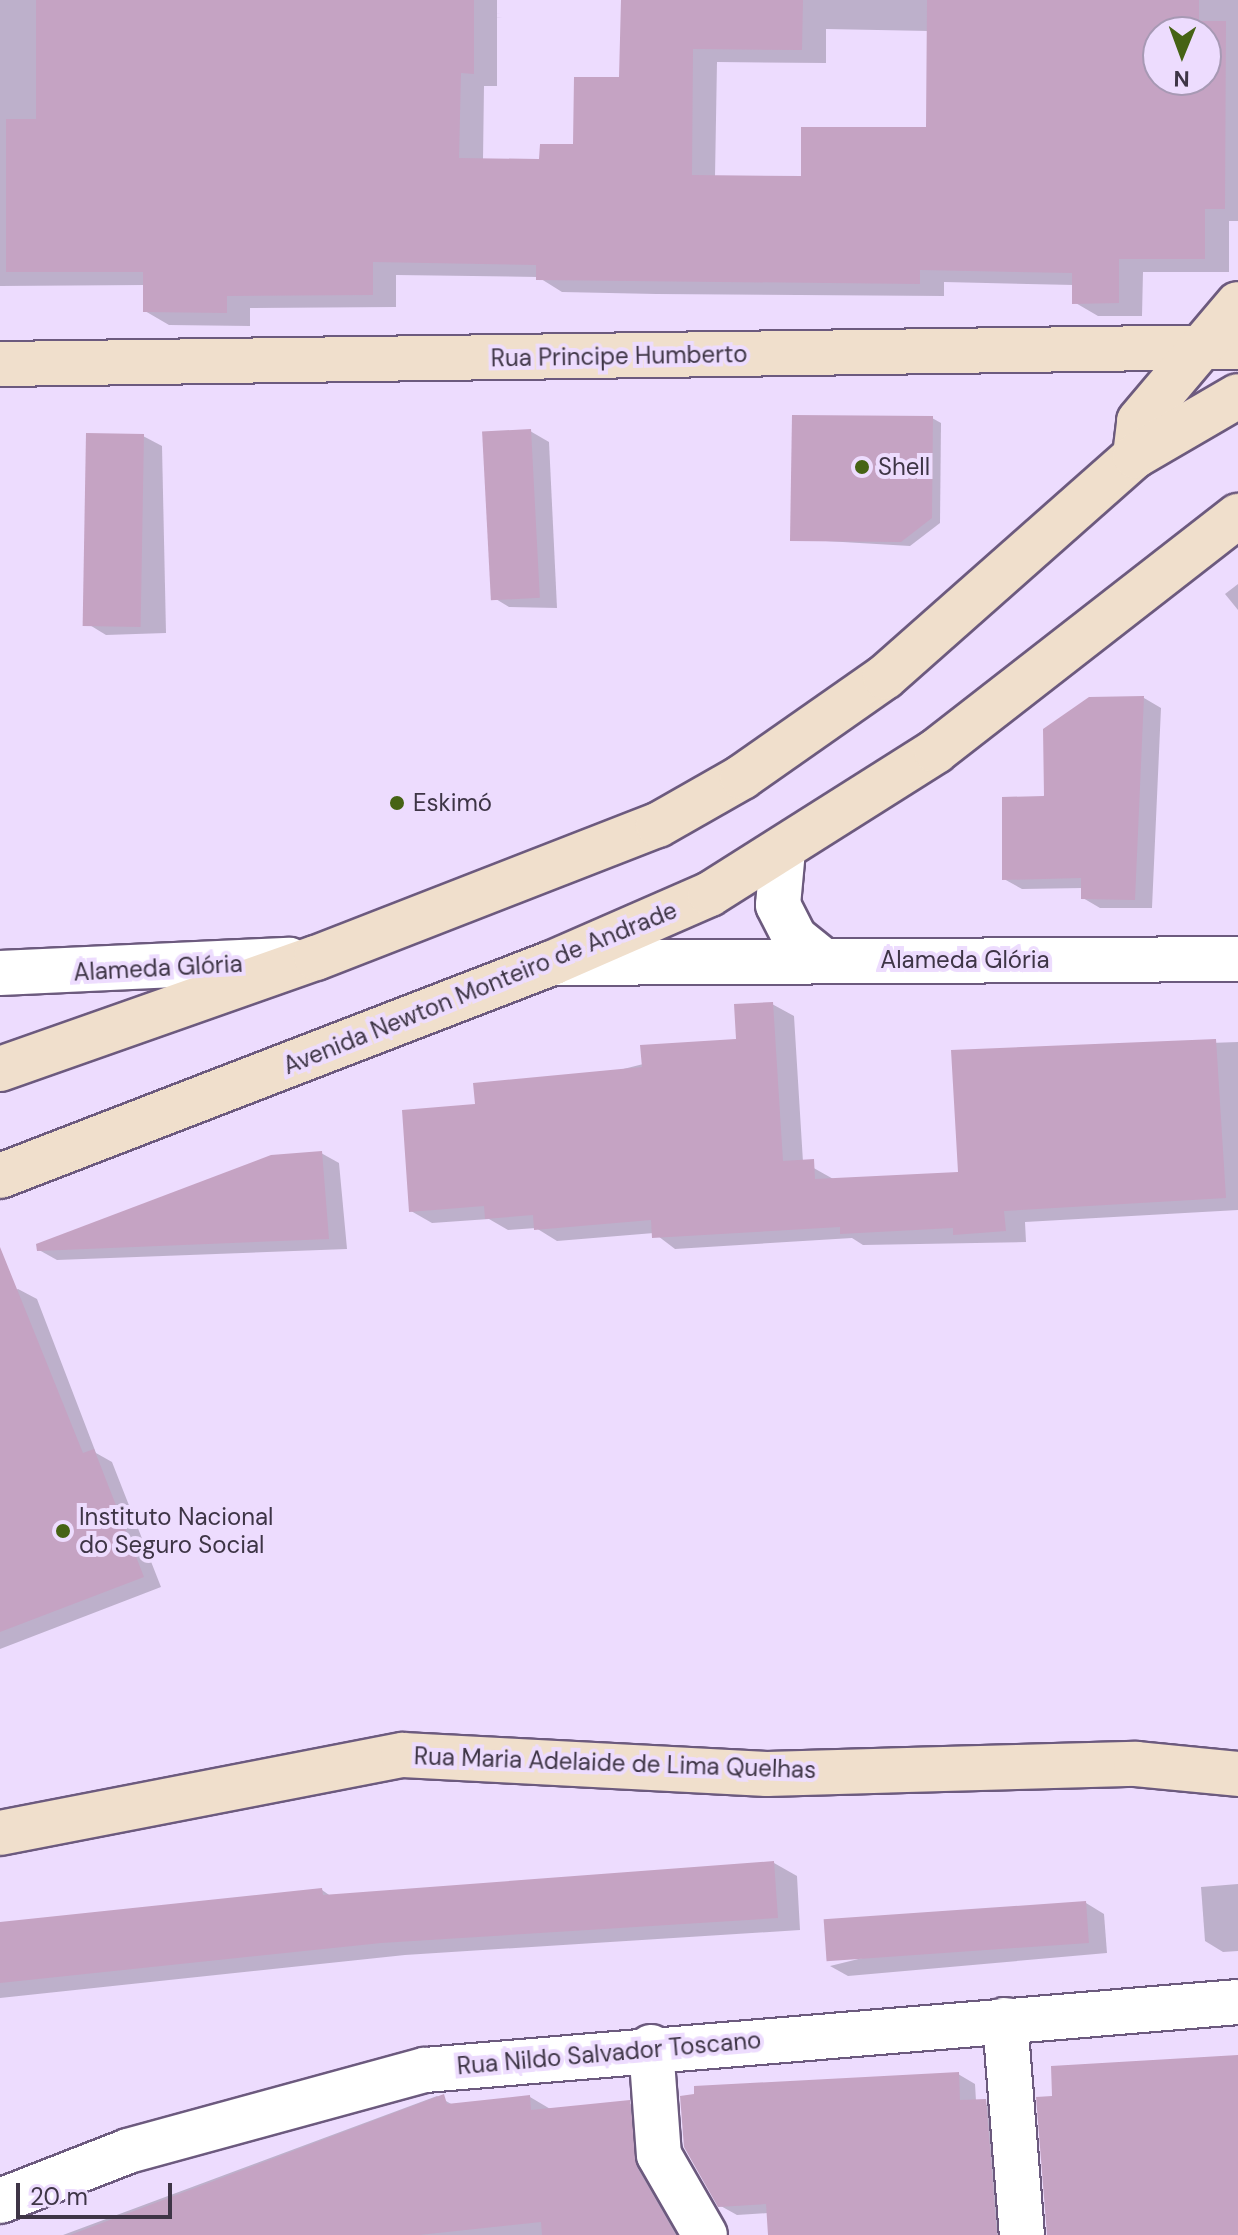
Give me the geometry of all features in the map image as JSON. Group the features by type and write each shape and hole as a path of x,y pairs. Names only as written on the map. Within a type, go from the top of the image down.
{"main road":[{"path":"1135,456 1139,421 1194,349 1238,304"},
{"name":"Rua Principe Humberto","path":"0,364 1238,347"},
{"path":"0,1069 316,958 658,825 742,777 885,677 1135,456 1238,396"},
{"name":"Avenida Newton Monteiro de Andrade","path":"0,1176 668,916 783,850 936,751 1238,516"},
{"name":"Rua Maria Adelaide de Lima Quelhas","path":"0,1833 403,1755 767,1774 1136,1764 1238,1774"}],"street":[{"path":"783,850 778,905 794,937 822,960"},
{"name":"Alameda Glória","path":"0,973 316,958"},
{"name":"Alameda Glória","path":"552,963 1238,959"},
{"name":"Rua Nildo Salvador Toscano","path":"0,2201 128,2151 317,2094 425,2070 651,2047 1238,2002"},
{"path":"1005,2020 1022,2235"},
{"path":"651,2047 659,2155 705,2235"}],"building":[{"path":"36,0 474,0 474,74 461,73 459,158 539,159 540,144 573,144 574,77 619,77 621,0 803,0 802,50 693,49 692,175 801,176 801,127 926,127 927,0 1199,0 1199,16 1142,16 1142,96 1222,96 1222,21 1226,21 1225,209 1205,209 1205,259 1119,259 1119,303 1072,304 1072,273 920,270 920,284 536,280 536,265 373,262 373,295 227,296 227,313 143,312 143,272 6,272 6,119 36,119"},
{"name":"Shell","path":"792,415 933,416 932,518 901,542 790,541"},
{"path":"531,429 540,598 491,600 482,432"},
{"path":"86,433 144,434 141,627 83,626"},
{"path":"1144,696 1135,900 1081,899 1081,878 1002,880 1002,797 1044,796 1043,729 1089,697"},
{"path":"773,1002 783,1161 814,1159 815,1179 958,1172 951,1050 1216,1039 1226,1198 1004,1211 1006,1231 953,1235 953,1228 840,1234 840,1227 652,1238 651,1220 534,1230 533,1215 485,1219 484,1206 409,1212 402,1110 475,1104 473,1083 642,1067 640,1045 736,1039 734,1004"},
{"path":"322,1151 329,1239 37,1251 36,1244 271,1155"},
{"name":"Instituto Nacional do Seguro Social","path":"0,1247 83,1453 94,1449 144,1577 0,1632"},
{"path":"774,1861 778,1918 381,1943 0,1983 0,1922 322,1888 323,1895"},
{"path":"1086,1901 1089,1943 827,1961 824,1919"},
{"path":"1238,2055 1238,2235 1047,2235 1036,2097 1052,2096 1051,2066"},
{"path":"959,2072 960,2100 986,2099 997,2235 768,2235 766,2204 718,2207 684,2147 680,2096 694,2094 694,2086"},
{"path":"444,2094 447,2104 530,2095 531,2110 630,2100 637,2167 676,2235 542,2235 541,2222 419,2235 70,2235"}],"place":[{"name":"Shell","path":"862,467"},
{"name":"Eskimó","path":"397,803"},
{"name":"Instituto Nacional do Seguro Social","path":"63,1531"}]}
